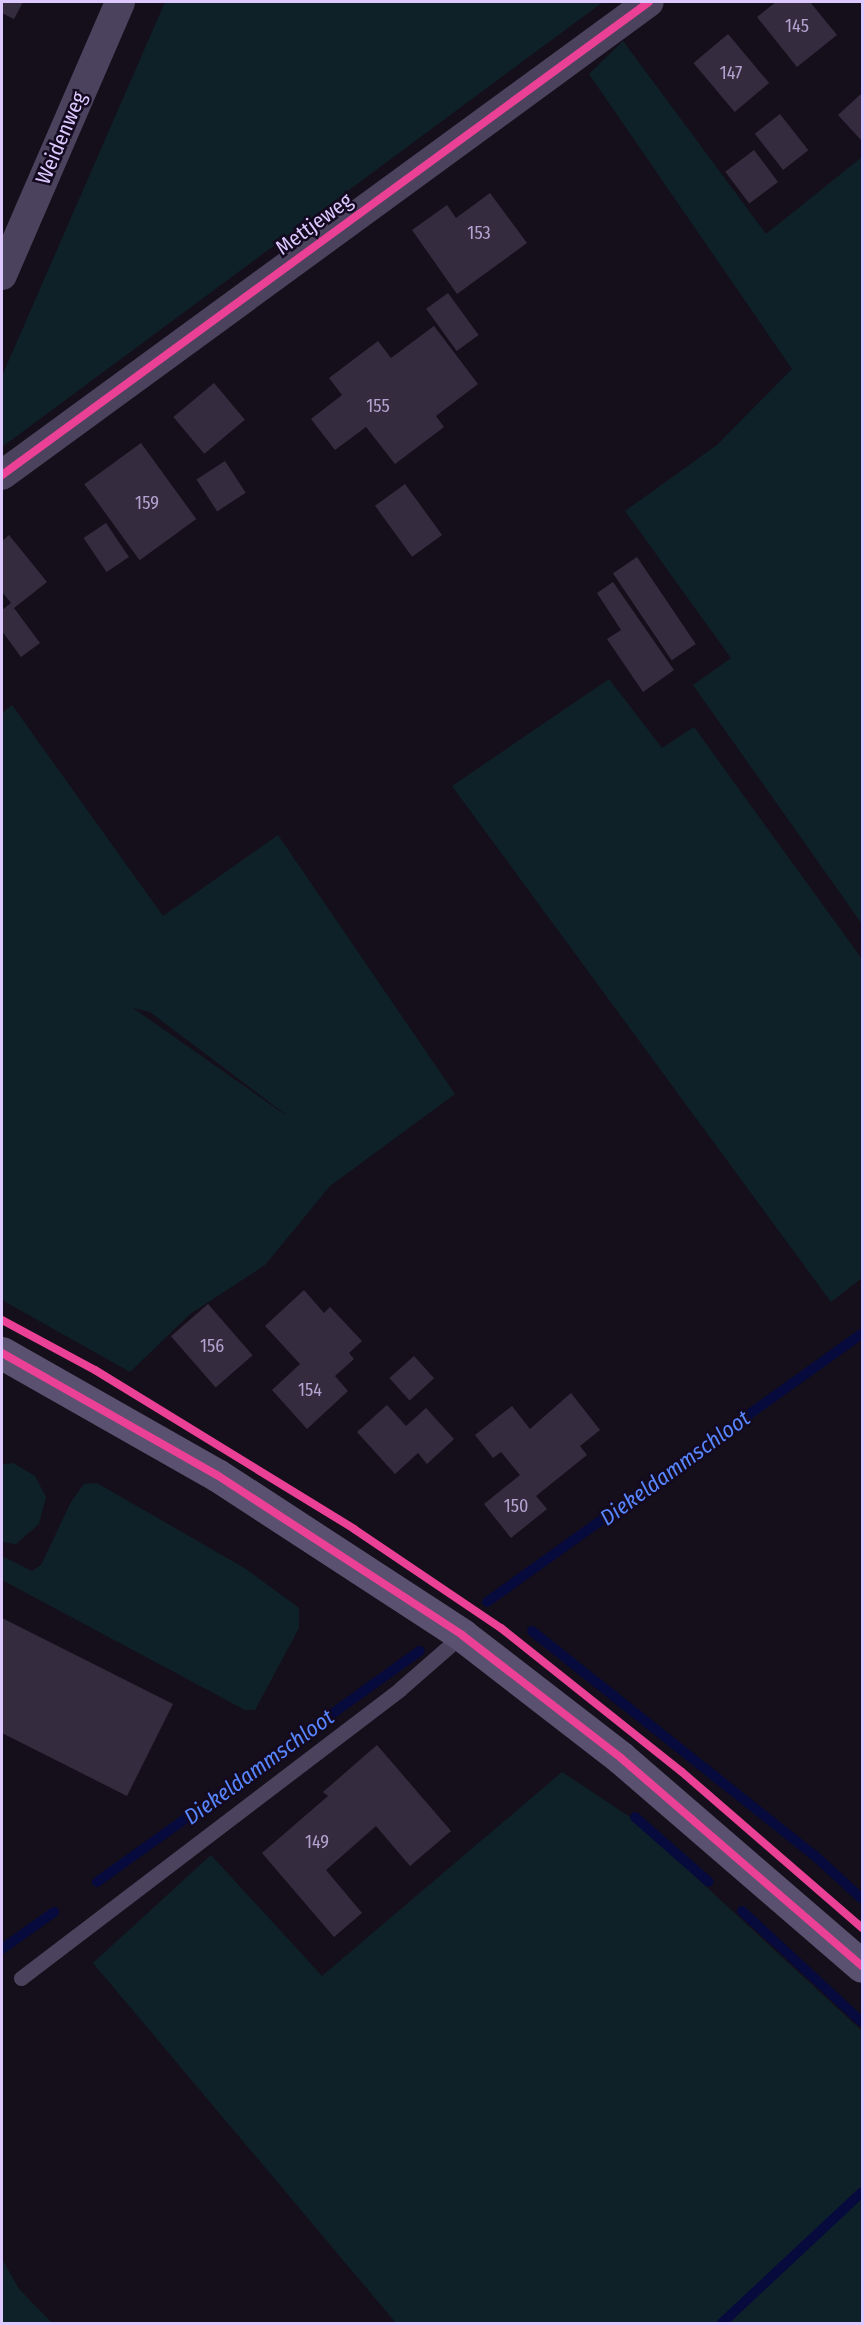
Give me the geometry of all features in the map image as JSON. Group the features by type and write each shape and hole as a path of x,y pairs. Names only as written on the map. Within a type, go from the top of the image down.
{"street":[{"name":"Weidenweg","path":"2,275 120,2"},
{"name":"Mettjeweg","path":"2,475 649,2"},
{"path":"2,1353 217,1475 462,1635 621,1758 862,1966"}],"lane":[{"path":"21,1978 400,1689 462,1635"}],"shaded area":[{"path":"165,2 603,2 2,447 2,376"},
{"path":"623,41 766,234 862,157 862,924 693,685 731,658 625,511 717,445 792,369 589,74"},
{"path":"609,679 662,748 694,727 862,959 862,1278 831,1302 452,786"},
{"path":"12,705 163,916 278,835 455,1094 330,1186 265,1265 190,1314 130,1372 2,1300 2,713","holes":["133,1008 150,1012 285,1114"]},
{"path":"13,1463 35,1476 46,1497 39,1524 16,1544 2,1542 2,1464"},
{"path":"97,1483 246,1569 299,1608 299,1628 255,1710 245,1710 2,1580 2,1556 32,1571 41,1565 71,1502 84,1484"},
{"path":"562,1772 633,1819 862,2031 862,2323 396,2323 93,1963 211,1855 322,1976"},
{"path":"2,2259 19,2289 52,2323 2,2323"}],"building":[{"path":"2,2 23,2 14,19 2,13"},
{"path":"776,2 810,2 837,35 797,67 757,17"},
{"path":"728,34 769,83 735,112 694,63"},
{"path":"862,93 862,139 861,140 838,115"},
{"path":"780,114 808,150 783,170 755,134"},
{"path":"754,150 778,182 749,204 725,172"},
{"path":"490,193 527,243 457,294 412,230 447,205 456,218"},
{"path":"448,293 479,335 457,351 426,309"},
{"path":"434,326 478,384 436,416 444,427 395,464 366,427 335,450 311,419 342,395 329,378 378,341 391,358"},
{"path":"214,383 245,420 204,454 173,417"},
{"path":"141,443 196,519 140,560 84,484"},
{"path":"225,461 246,493 217,511 196,480"},
{"path":"405,484 442,535 412,557 375,506"},
{"path":"106,523 129,557 107,572 84,538"},
{"path":"9,535 47,582 14,608 40,643 21,657 2,631 2,610 11,603 2,592 2,541"},
{"path":"637,557 696,644 672,660 613,573"},
{"path":"613,582 674,670 643,692 607,639 621,630 597,593"},
{"path":"304,1290 324,1313 330,1307 362,1341 349,1353 354,1359 335,1376 348,1391 307,1429 272,1390 300,1364 265,1326"},
{"path":"208,1304 253,1355 216,1387 171,1336"},
{"path":"414,1356 434,1378 410,1400 389,1378"},
{"path":"571,1393 600,1430 580,1446 587,1455 536,1496 547,1509 511,1538 484,1504 520,1475 501,1452 493,1458 475,1435 512,1406 530,1429"},
{"path":"387,1405 406,1426 426,1408 454,1439 427,1464 418,1453 395,1474 357,1432"},
{"path":"2,1618 173,1704 127,1796 2,1733"},
{"path":"377,1745 451,1831 410,1866 376,1826 326,1870 362,1913 334,1937 262,1853 328,1796 323,1792"}],"waterway":[{"name":"Diekeldammschloot","path":"487,1602 862,1334"},
{"path":"532,1631 814,1855 862,1899"},
{"name":"Diekeldammschloot","path":"97,1882 420,1651"},
{"path":"635,1817 709,1882"},
{"path":"742,1911 862,2022"},
{"name":"Diekeldammschloot","path":"2,1949 54,1912"},
{"path":"721,2324 862,2192"}],"cycle path":[{"path":"2,475 649,2"},
{"path":"2,1320 95,1370 354,1529 501,1628 682,1772 862,1928"},
{"path":"2,1353 217,1475 462,1635 621,1758 862,1966"}]}
